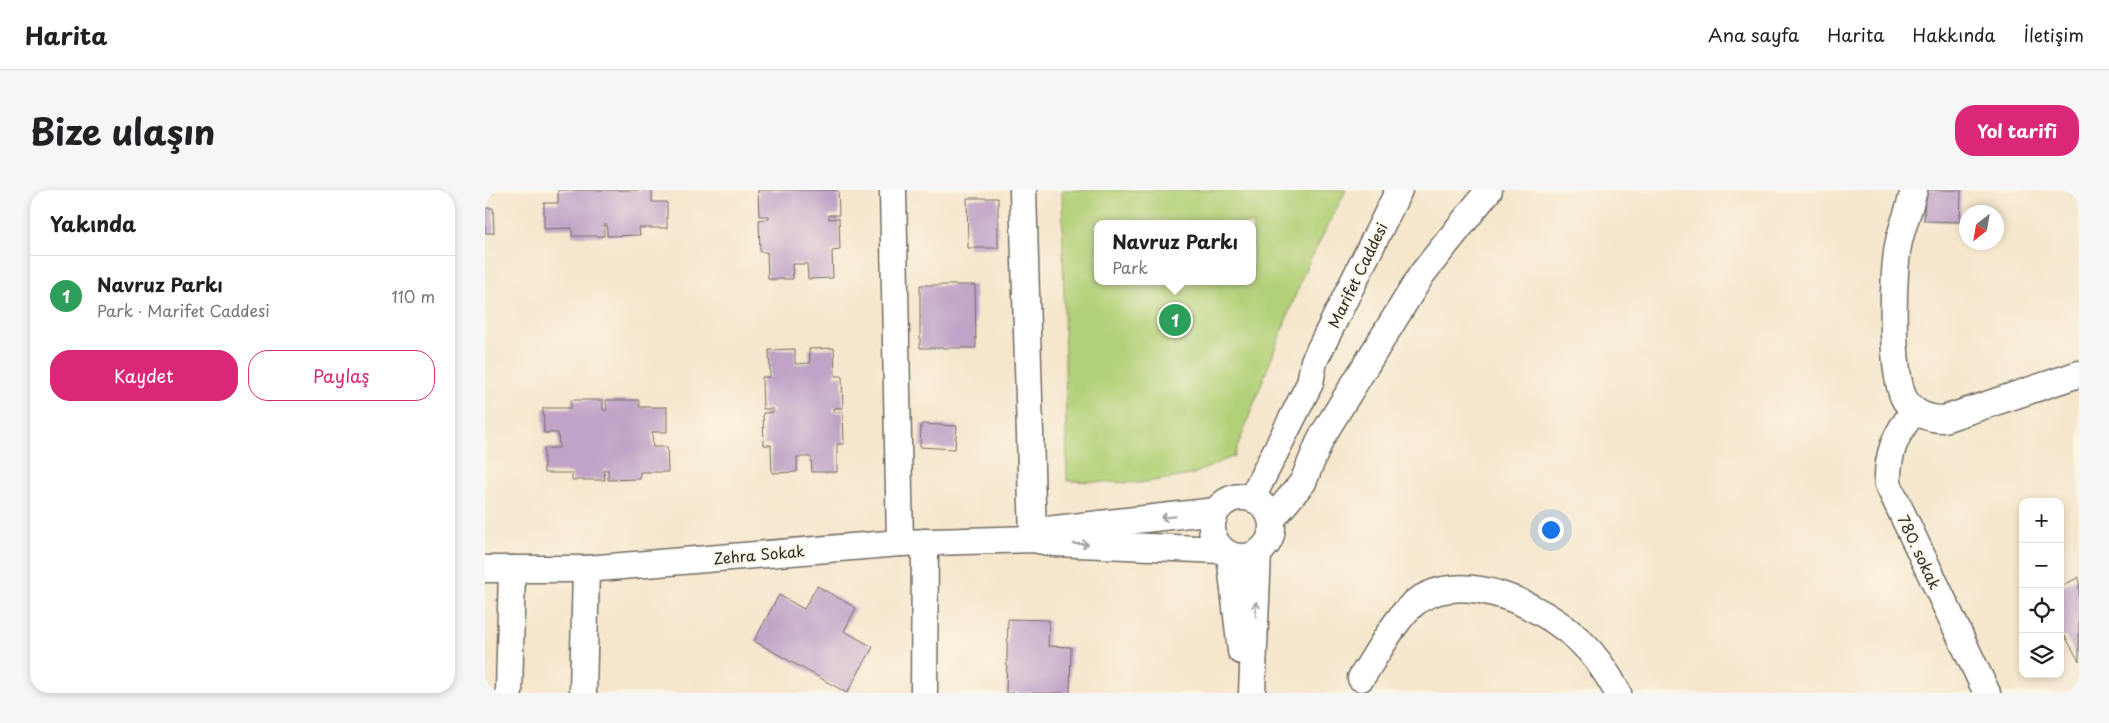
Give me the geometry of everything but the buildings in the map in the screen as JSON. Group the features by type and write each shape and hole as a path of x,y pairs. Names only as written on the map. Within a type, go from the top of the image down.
{"street":[{"path":"893,190 912,542 924,693"},
{"path":"1023,190 1033,538"},
{"name":"Marifet Caddesi","path":"1247,506 1300,376 1314,361 1399,190"},
{"path":"1246,693 1226,552 1215,541 1212,531 1213,521 1303,482 1321,438 1422,274 1489,190"},
{"path":"1914,190 1899,242 1895,313 1898,380 1901,392 1915,411 1929,418 1944,419 2079,374"},
{"name":"780. sokak","path":"1915,411 1899,431 1894,442 1889,463 1888,484 1987,693"},
{"path":"1247,506 1273,529 1271,538 1265,547 1249,557 1226,552 1053,543 1033,538 1049,529 1247,506"},
{"name":"Zehra Sokak","path":"485,568 586,569 912,542 1033,538"},
{"path":"1252,693 1258,553"},
{"path":"509,693 511,569"},
{"path":"583,693 586,569"},
{"path":"1361,678 1406,609 1432,593 1446,589 1461,588 1483,591 1525,604 1564,627 1596,658 1618,693"}],"green space":[{"path":"1062,190 1346,190 1305,270 1234,456 1191,475 1140,483 1067,481"}],"place":[{"name":"Navruz Parkı","path":"1175,320"}]}
